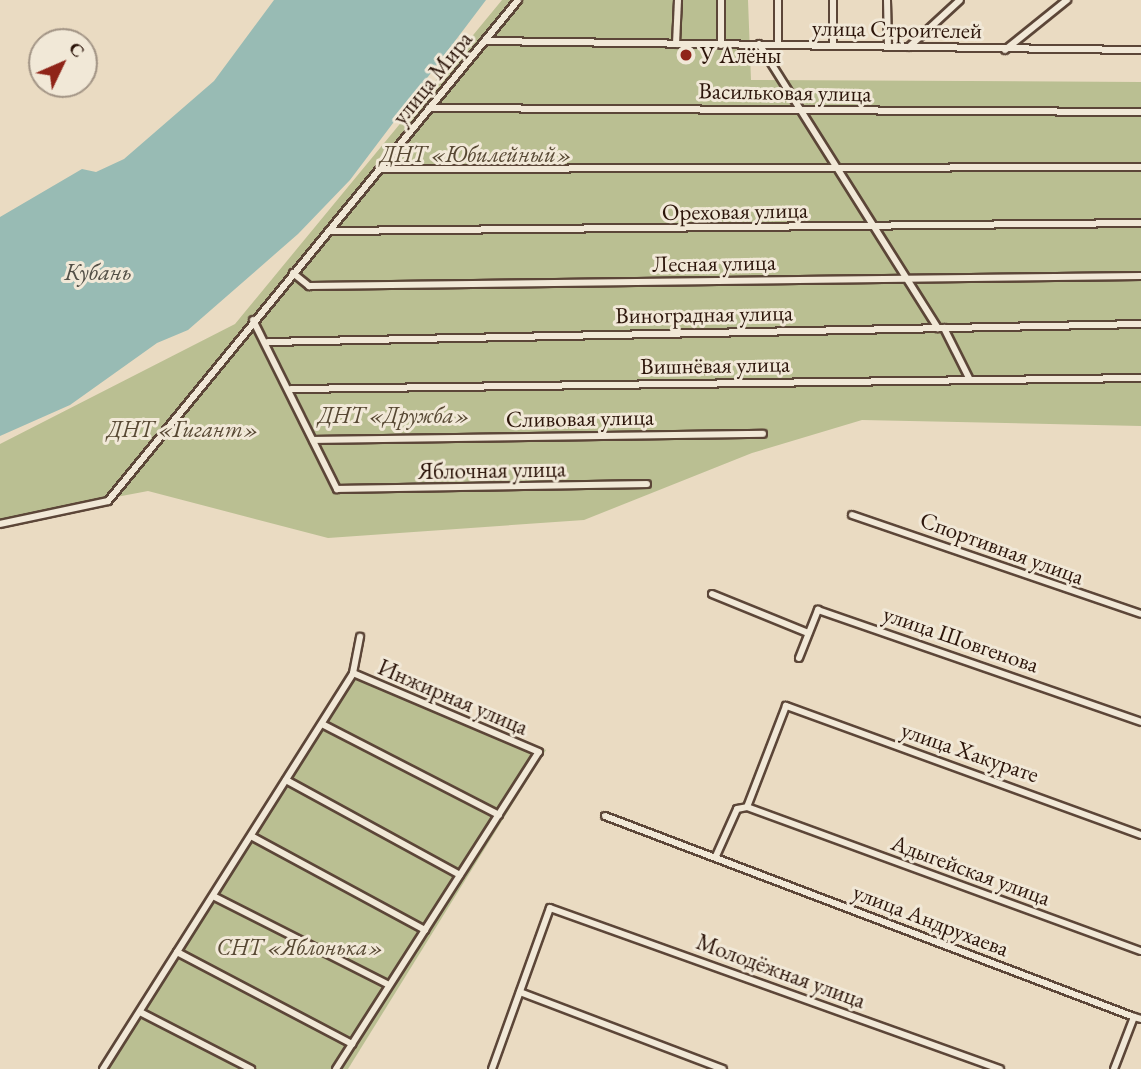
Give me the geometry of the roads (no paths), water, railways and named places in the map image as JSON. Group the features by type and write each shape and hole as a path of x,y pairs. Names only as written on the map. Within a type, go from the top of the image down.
{"street":[{"name":"улица Мира","path":"0,524 107,500 253,320 382,169 518,0"},
{"path":"676,44 678,0"},
{"path":"721,0 721,45"},
{"path":"778,0 778,44"},
{"path":"832,44 833,0"},
{"path":"887,0 888,47"},
{"path":"909,47 960,0"},
{"path":"1005,50 1068,0"},
{"name":"улица Строителей","path":"485,41 1141,50"},
{"path":"759,44 798,110 941,328 969,378"},
{"name":"Васильковая улица","path":"429,108 1141,112"},
{"path":"382,169 1141,167"},
{"name":"Ореховая улица","path":"329,231 1141,223"},
{"name":"Лесная улица","path":"293,273 309,286 1141,276"},
{"path":"253,320 268,342 313,439"},
{"name":"Виноградная улица","path":"268,342 1141,324"},
{"name":"Вишнёвая улица","path":"290,389 969,378 1141,378"},
{"name":"Сливовая улица","path":"313,439 763,434"},
{"name":"Яблочная улица","path":"313,439 337,489 647,484"},
{"name":"Спортивная улица","path":"852,515 1141,614"},
{"path":"712,594 808,633"},
{"name":"улица Шовгенова","path":"799,658 817,610 1141,722"},
{"path":"103,1069 353,673 360,637"},
{"name":"Инжирная улица","path":"353,673 540,752 499,815"},
{"name":"улица Хакурате","path":"747,807 786,706 1141,835"},
{"path":"322,724 499,815 336,1069"},
{"path":"286,780 460,875"},
{"path":"716,856 737,809 747,807"},
{"name":"Адыгейская улица","path":"747,807 1141,951"},
{"name":"улица Андрухаева","path":"606,816 1138,1018"},
{"path":"251,836 425,930"},
{"path":"213,896 389,985"},
{"name":"Молодёжная улица","path":"520,992 550,908 1000,1069"},
{"path":"177,952 352,1044"},
{"path":"492,1069 520,992 723,1069"},
{"path":"140,1012 251,1069"},
{"path":"1114,1069 1138,1018"}],"water":[{"name":"Кубань","path":"274,0 486,0 350,180 298,234 188,330 157,343 70,405 0,436 0,217 82,169 96,172 124,159 214,81"}],"place":[{"name":"У Алёны","path":"686,55"}],"park label":[{"name":"ДНТ «Юбилейный»","path":"476,154"},
{"name":"ДНТ «Дружба»","path":"394,415"},
{"name":"ДНТ «Гигант»","path":"183,429"},
{"name":"СНТ «Яблонька»","path":"300,947"}]}
